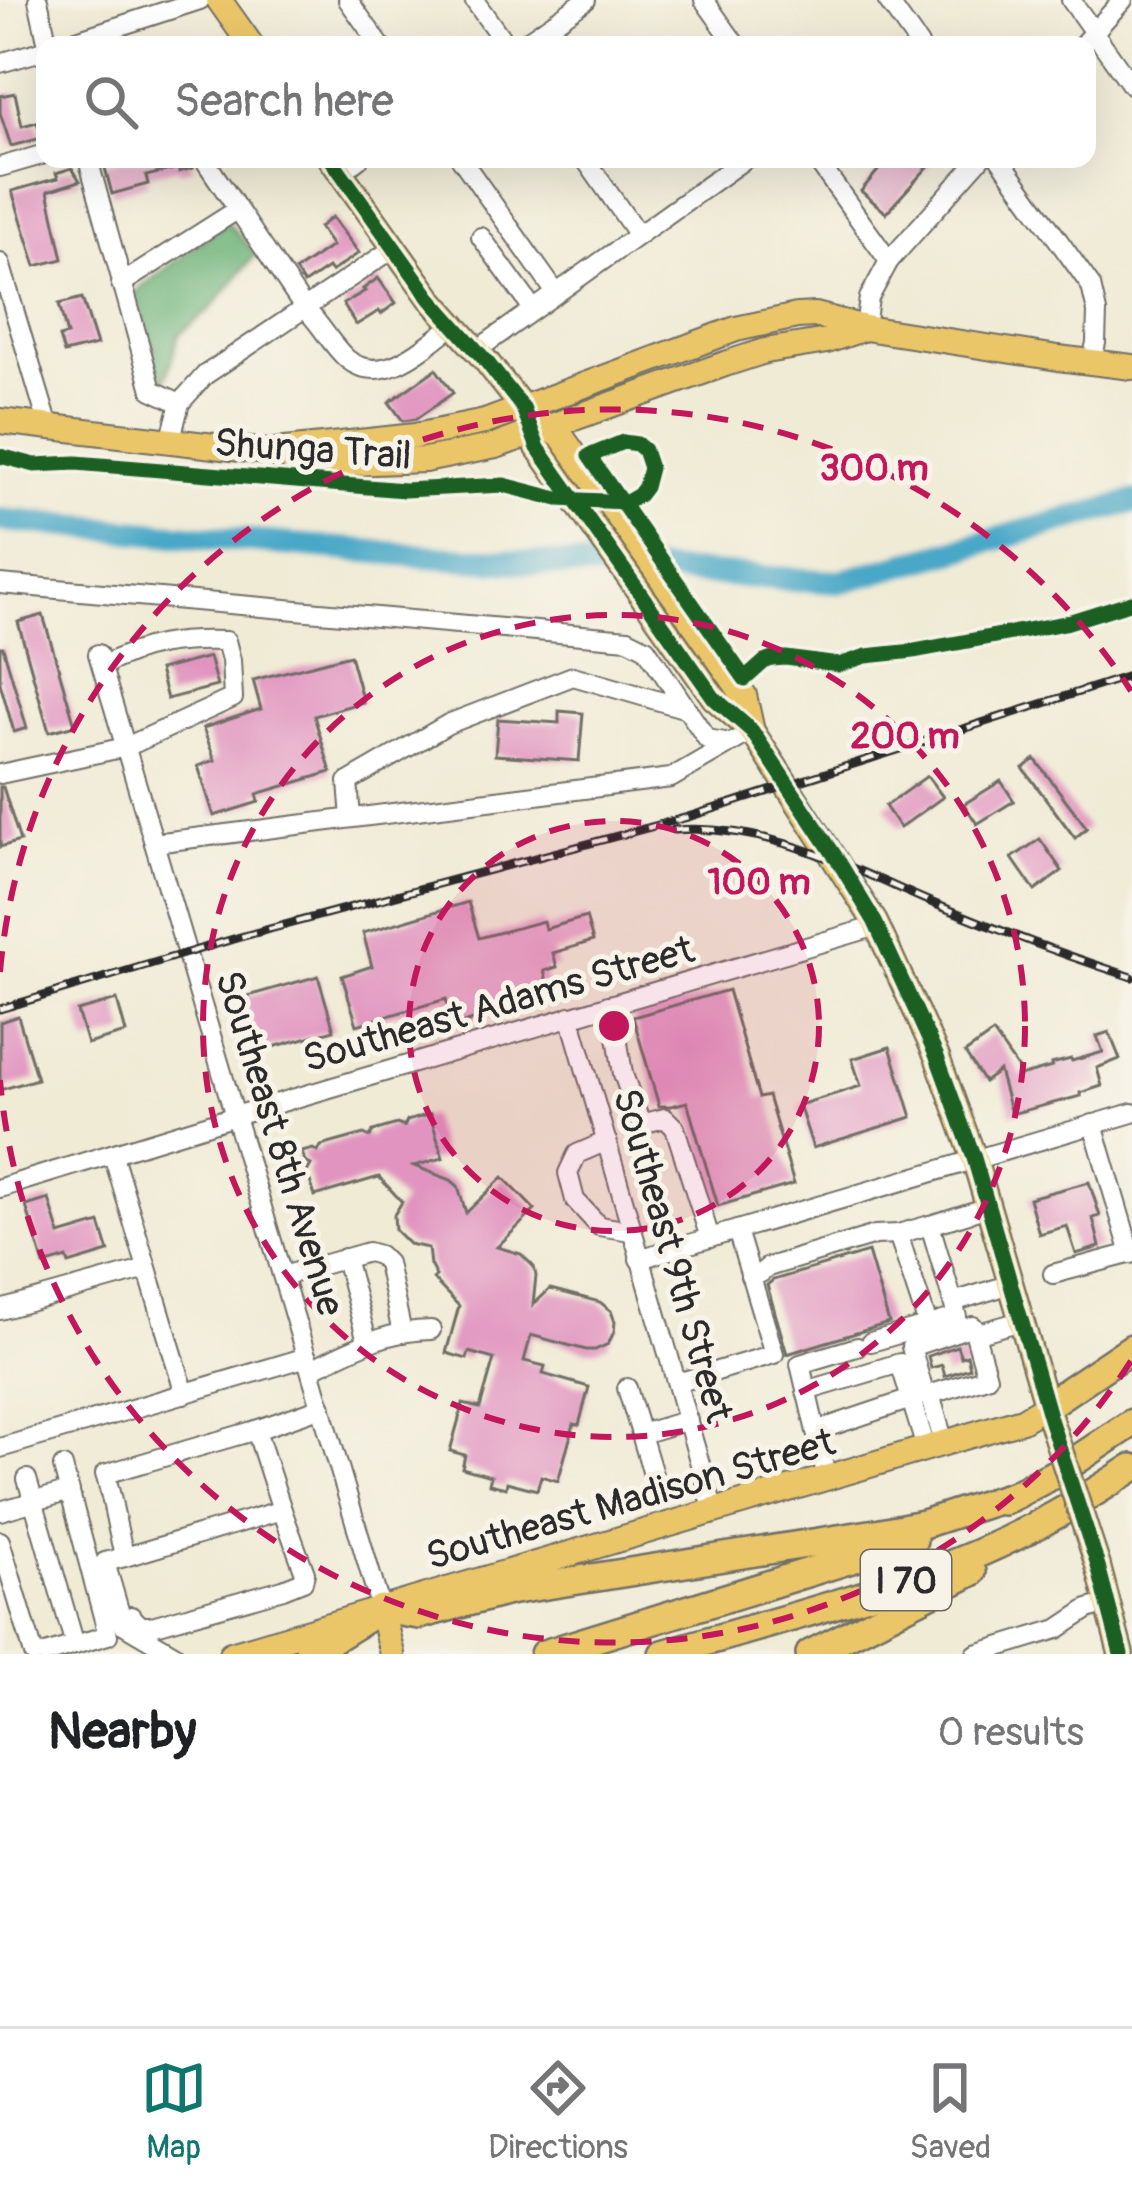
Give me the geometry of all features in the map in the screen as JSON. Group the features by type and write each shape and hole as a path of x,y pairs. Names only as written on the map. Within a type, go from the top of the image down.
{"highway":[{"path":"1048,1413 1132,1348"},
{"name":"I 70","path":"544,1654 910,1542 968,1519 1060,1471 1132,1423"},
{"name":"I 70","path":"663,1654 979,1553 1076,1504 1132,1468"},
{"path":"308,1654 381,1610 419,1616 509,1592 876,1533 1017,1494"},
{"path":"810,1654 986,1566 1034,1526"}],"main road":[{"path":"219,0 245,36"},
{"path":"346,168 430,298 540,430 562,437 744,695 742,737"},
{"path":"266,452 415,436 484,422 756,323 817,315 865,328 1132,367"},
{"path":"0,421 266,452 324,464 399,463 496,446 745,358 865,328"},
{"path":"540,430 538,448 742,737 839,862 877,926 937,1058 974,1159 1121,1654"},
{"name":"Southeast Madison Street","path":"231,1654 1048,1413"},
{"name":"Southeast 8th Avenue","path":"381,1610 392,1653"}],"street":[{"path":"38,0 44,36"},
{"path":"89,36 200,0"},
{"path":"348,0 374,36"},
{"path":"474,0 500,36"},
{"path":"534,36 586,0"},
{"path":"704,0 730,36"},
{"path":"887,0 913,36"},
{"path":"1071,0 1086,36"},
{"path":"1089,36 1123,0"},
{"path":"1096,48 1132,86"},
{"path":"0,63 36,50"},
{"path":"0,166 36,156"},
{"path":"90,168 152,390 180,403"},
{"path":"211,168 304,308 347,359 362,368 391,368 454,325"},
{"path":"467,168 556,293"},
{"path":"591,168 638,235"},
{"path":"477,350 732,168"},
{"path":"822,168 889,261"},
{"path":"865,328 868,298 889,261 972,168"},
{"path":"1006,168 1091,286 1097,311 1091,362"},
{"path":"122,284 237,210"},
{"path":"481,237 533,309"},
{"path":"170,442 180,403 205,375 394,248"},
{"path":"0,263 49,427"},
{"path":"0,584 628,640 646,648 707,740 742,737"},
{"name":"Southeast 8th Avenue","path":"126,747 233,698 226,640 187,640 100,660 381,1610"},
{"path":"350,818 348,782 448,724 573,676 687,710"},
{"path":"154,843 671,778 742,737"},
{"path":"0,775 126,747"},
{"name":"Southeast Adams Street","path":"0,1188 877,926"},
{"path":"608,1005 623,1074 641,1124"},
{"name":"Southeast 9th Street","path":"569,1016 715,1512"},
{"path":"590,1086 623,1074"},
{"path":"639,1259 1132,1113"},
{"path":"631,1231 598,1226 575,1200 568,1173 577,1154 606,1137 665,1118 675,1128 710,1238"},
{"path":"1053,1274 1131,1254 1093,1124"},
{"path":"113,1155 185,1394"},
{"path":"751,1276 875,1235 898,1234 988,1207"},
{"path":"827,1478 800,1364 957,1317 930,1225"},
{"path":"677,1383 774,1354 737,1230"},
{"path":"898,1234 928,1325"},
{"path":"283,1276 368,1252 379,1255 387,1263 402,1333"},
{"path":"344,1258 367,1341"},
{"path":"0,1310 147,1269"},
{"path":"953,1302 1011,1284"},
{"path":"975,1334 1021,1321"},
{"path":"816,1431 987,1377 973,1326 910,1347 925,1396 921,1397"},
{"path":"0,1448 309,1363 367,1341 431,1330"},
{"path":"892,1336 900,1363 921,1397 935,1446"},
{"path":"806,1391 900,1363"},
{"path":"627,1388 657,1488"},
{"path":"125,1557 105,1474 322,1406"},
{"path":"641,1435 688,1420"},
{"path":"114,1598 127,1605 141,1626 152,1626 303,1581 305,1573 256,1430"},
{"path":"45,1654 108,1635 63,1467"},
{"path":"27,1479 75,1645"},
{"path":"0,1511 70,1491"},
{"path":"174,1654 123,1624 105,1562 282,1510"},
{"path":"0,1541 8,1597 34,1654"},
{"path":"53,1570 87,1561"},
{"path":"976,1654 1058,1629 1088,1609 1108,1603"}],"green space":[{"path":"227,222 256,254 210,310 179,334 164,385 135,292"}],"building":[{"path":"15,93 22,126 36,122 36,140 11,146 0,113 0,96"},
{"path":"72,168 80,181 48,191 63,259 36,266 12,191 58,178 56,173"},
{"path":"105,168 178,168 146,176 148,184 112,194"},
{"path":"880,168 927,168 886,213 861,191"},
{"path":"332,217 359,253 304,284 295,271 332,246 319,227"},
{"path":"378,278 396,303 356,325 343,304"},
{"path":"82,298 97,345 64,353 59,337 67,335 59,304"},
{"path":"436,369 453,393 416,419 403,421 389,402"},
{"path":"43,615 75,725 49,732 18,622"},
{"path":"0,647 27,728 14,732 0,683"},
{"path":"350,655 363,702 314,716 331,772 257,794 259,802 214,816 198,766 215,760 203,728 261,709 253,680"},
{"path":"209,657 217,686 167,699 159,670"},
{"path":"559,711 583,713 579,761 495,755 498,719 559,723"},
{"path":"1035,759 1087,828 1075,838 1023,768"},
{"path":"927,776 943,797 900,828 885,806"},
{"path":"1001,781 1014,801 977,824 964,804"},
{"path":"0,787 20,841 0,847"},
{"path":"1040,839 1062,871 1035,891 1012,858"},
{"path":"468,902 479,938 543,921 545,929 586,917 593,941 553,953 557,967 544,971 548,985 534,989 538,1004 454,1026 446,999 357,1025 342,976 372,966 363,933"},
{"path":"318,976 334,1030 259,1051 244,997"},
{"path":"728,990 759,1098 768,1096 794,1184 718,1206 687,1102 659,1106 633,1017"},
{"path":"117,1000 126,1033 87,1044 77,1011"},
{"path":"18,1016 37,1079 0,1090 0,1022"},
{"path":"1109,1032 1120,1059 1097,1068 1102,1086 1011,1114 999,1071 984,1082 965,1053 993,1033 1020,1076 1103,1052 1097,1036"},
{"path":"890,1047 912,1117 813,1148 799,1105 861,1086 852,1059"},
{"path":"430,1114 443,1158 414,1166 458,1186 466,1213 503,1177 535,1210 497,1247 521,1254 534,1267 533,1305 550,1289 600,1302 615,1322 608,1344 595,1350 531,1335 524,1361 545,1366 543,1374 589,1387 558,1481 541,1476 537,1490 507,1482 506,1488 489,1484 491,1476 462,1468 465,1455 450,1451 463,1404 480,1408 494,1359 469,1352 467,1359 446,1353 459,1306 433,1279 428,1248 409,1244 395,1230 394,1215 402,1202 379,1177 315,1196 307,1172 311,1165 302,1152 318,1152 321,1146 364,1134 370,1137 373,1131 397,1124 404,1127 407,1121"},
{"path":"1089,1182 1100,1216 1093,1218 1100,1247 1076,1254 1067,1226 1039,1234 1029,1198"},
{"path":"49,1199 60,1235 100,1223 109,1252 69,1264 67,1258 44,1265 26,1206"},
{"path":"868,1252 889,1323 787,1354 767,1285"},
{"path":"957,1346 961,1357 967,1355 970,1368 945,1376 942,1365 931,1368 928,1356"}],"waterway":[{"path":"0,520 436,557 839,582 1132,502"}],"railway":[{"path":"0,1009 240,937 688,817 1132,675"},
{"path":"674,830 709,830 777,841 1132,977"}],"cycle path":[{"path":"337,168 430,298 523,408 538,448 714,698 752,731 875,922 937,1057 974,1158 1121,1654"},
{"name":"Shunga Trail","path":"0,456 35,465 76,463 404,490 504,485 558,499 627,502 645,487 650,468 637,444 623,442 589,456 608,484 628,512 648,540 745,679 772,659 839,665 866,656 1065,623 1132,602"}]}
